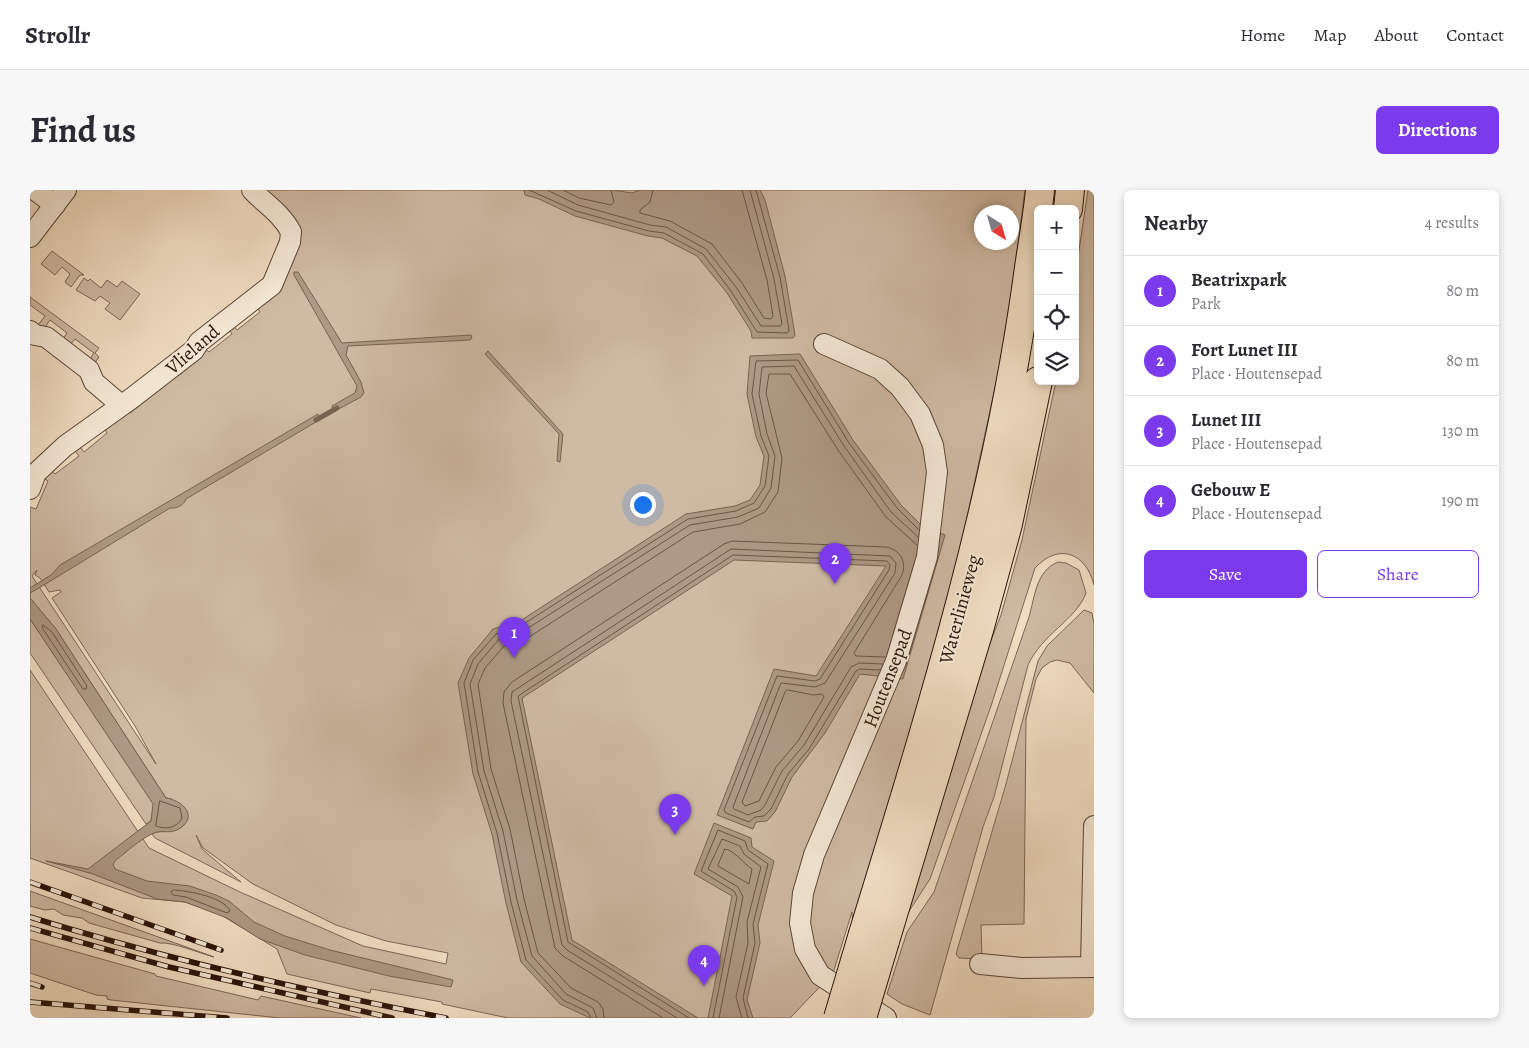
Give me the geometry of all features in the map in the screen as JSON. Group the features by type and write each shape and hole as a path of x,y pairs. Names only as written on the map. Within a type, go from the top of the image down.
{"main road":[{"name":"Waterlinieweg","path":"862,1018 874,938 982,521 1008,404 1040,190"},
{"path":"1068,205 1070,190"},
{"name":"Waterlinieweg","path":"838,1018 874,938 1006,533 1037,385"}],"street":[{"path":"30,237 60,198 34,190"},
{"name":"Vlieland","path":"30,489 36,473 65,446 194,350 199,342 272,285 290,242 291,232 268,202 252,190"},
{"path":"30,331 36,335 46,337 89,370 94,382 122,405"},
{"name":"Houtensepad","path":"824,344 880,369 900,387 914,404 933,446 938,472 927,557 896,661 814,855 803,893 800,922 805,949 820,975 886,1018"},
{"path":"980,964 1022,968 1092,967 1094,826"}],"shaded area":[{"path":"258,190 1025,190 1019,236 1019,205 974,205 974,250 1017,250 998,374 937,656 853,930 852,912 833,973 790,1018 508,1018 442,1004 442,1002 371,989 370,993 287,974 277,949 221,915 185,902 142,898 30,858 30,670 149,848 240,892 363,946 446,964 448,953 386,941 336,925 253,884 203,848 196,835 202,849 241,882 155,838 152,834 156,832 178,829 185,824 172,799 166,798 56,629 30,598 30,507 36,509 48,481 43,478 51,470 55,474 79,456 72,447 77,443 84,452 107,433 104,428 126,410 130,413 159,390 174,372 178,376 202,357 198,352 204,348 209,352 232,334 226,325 230,322 237,330 260,312 257,307 277,289 301,229 269,194","holes":["37,570 35,575 40,578 49,592 60,590 61,592 52,598 135,726 156,764 32,576"]},
{"path":"1088,190 1094,190 1094,585 1085,565 1070,555 1053,555 1035,568 991,706 930,879 904,919 970,694 1001,615 1022,540 1055,385 1079,385 1079,250"},
{"path":"52,251 84,275 80,275 71,287 65,282 70,274 62,267 55,275 41,264"},
{"path":"84,278 88,281 90,279 101,288 107,280 117,287 122,281 140,294 120,320 105,309 110,303 100,296 95,301 76,290"},
{"path":"30,297 99,348 95,353 99,357 92,367 87,363 94,353 75,339 67,348 60,343 67,333 50,320 41,333 35,329 45,316 30,305"},
{"path":"1058,562 1066,563 1079,570 1086,593 1075,611 1042,644 1028,665 994,797 983,827 930,1015 902,1004 887,994 907,932 934,892 1029,617 1037,585 1045,571"},
{"path":"1084,610 1092,613 1094,624 1094,693 1070,663 1057,660 1050,662 1042,668 1036,679 1026,719 1024,924 981,925 982,959 959,958 956,954 1006,784 1038,661 1047,646"},
{"path":"30,619 154,803 151,821 146,824 30,653"},
{"path":"30,891 214,957 89,923 82,918 63,915 54,909 45,910 30,906"},
{"path":"30,939 155,974 156,976 258,1000 261,996 361,1018 280,1018 111,1000 107,999 107,996 96,995 30,973"}],"water":[{"path":"524,190 612,190 632,193 640,190 760,190 765,200 785,276 795,335 793,338 752,338 751,331 727,293 697,256 662,238 575,216 539,199 525,195"},
{"path":"294,272 298,272 342,343 471,335 472,338 470,340 348,346 346,355 361,382 364,393 361,397 333,412 332,406 355,393 357,386 294,275"},
{"path":"488,351 563,434 560,462 557,461 559,434 485,354"},
{"path":"800,354 853,440 901,505 922,526 945,535 903,679 860,674 825,733 792,777 775,812 767,821 756,822 753,829 717,815 774,669 816,676 886,566 734,560 522,698 572,940 698,1018 590,1018 560,1004 521,962 506,903 492,834 473,774 458,683 469,658 493,629 520,621 686,514 735,506 750,500 760,485 764,456 756,437 747,394 750,356"},
{"path":"318,414 321,419 186,499 180,506 170,508 30,593 30,588 51,575 60,565"},
{"path":"30,598 56,629 166,798 177,801 187,812 187,821 183,826 175,831 157,832 144,838 116,860 113,864 115,869 147,881 190,886 216,895 229,901 254,922 285,936 330,950 453,980 451,987 389,976 305,955 260,939 227,918 185,902 157,899 93,874 46,861 88,869 151,821 153,804 30,619"},
{"path":"714,823 751,838 752,847 774,861 758,925 760,943 747,1000 753,1018 708,1018 732,896 694,874"}],"waterway":[{"path":"316,420 337,408"}],"railway":[{"path":"30,882 221,950"},
{"path":"30,917 133,947 237,973 341,997 446,1018"},
{"path":"30,928 169,967 392,1018"},
{"path":"30,983 42,987"},
{"path":"30,1002 227,1018"}],"place":[{"name":"Fort Lunet III","path":"835,584"},
{"name":"Beatrixpark","path":"514,658"},
{"name":"Lunet III","path":"675,835"},
{"name":"Gebouw E","path":"704,986"}]}
